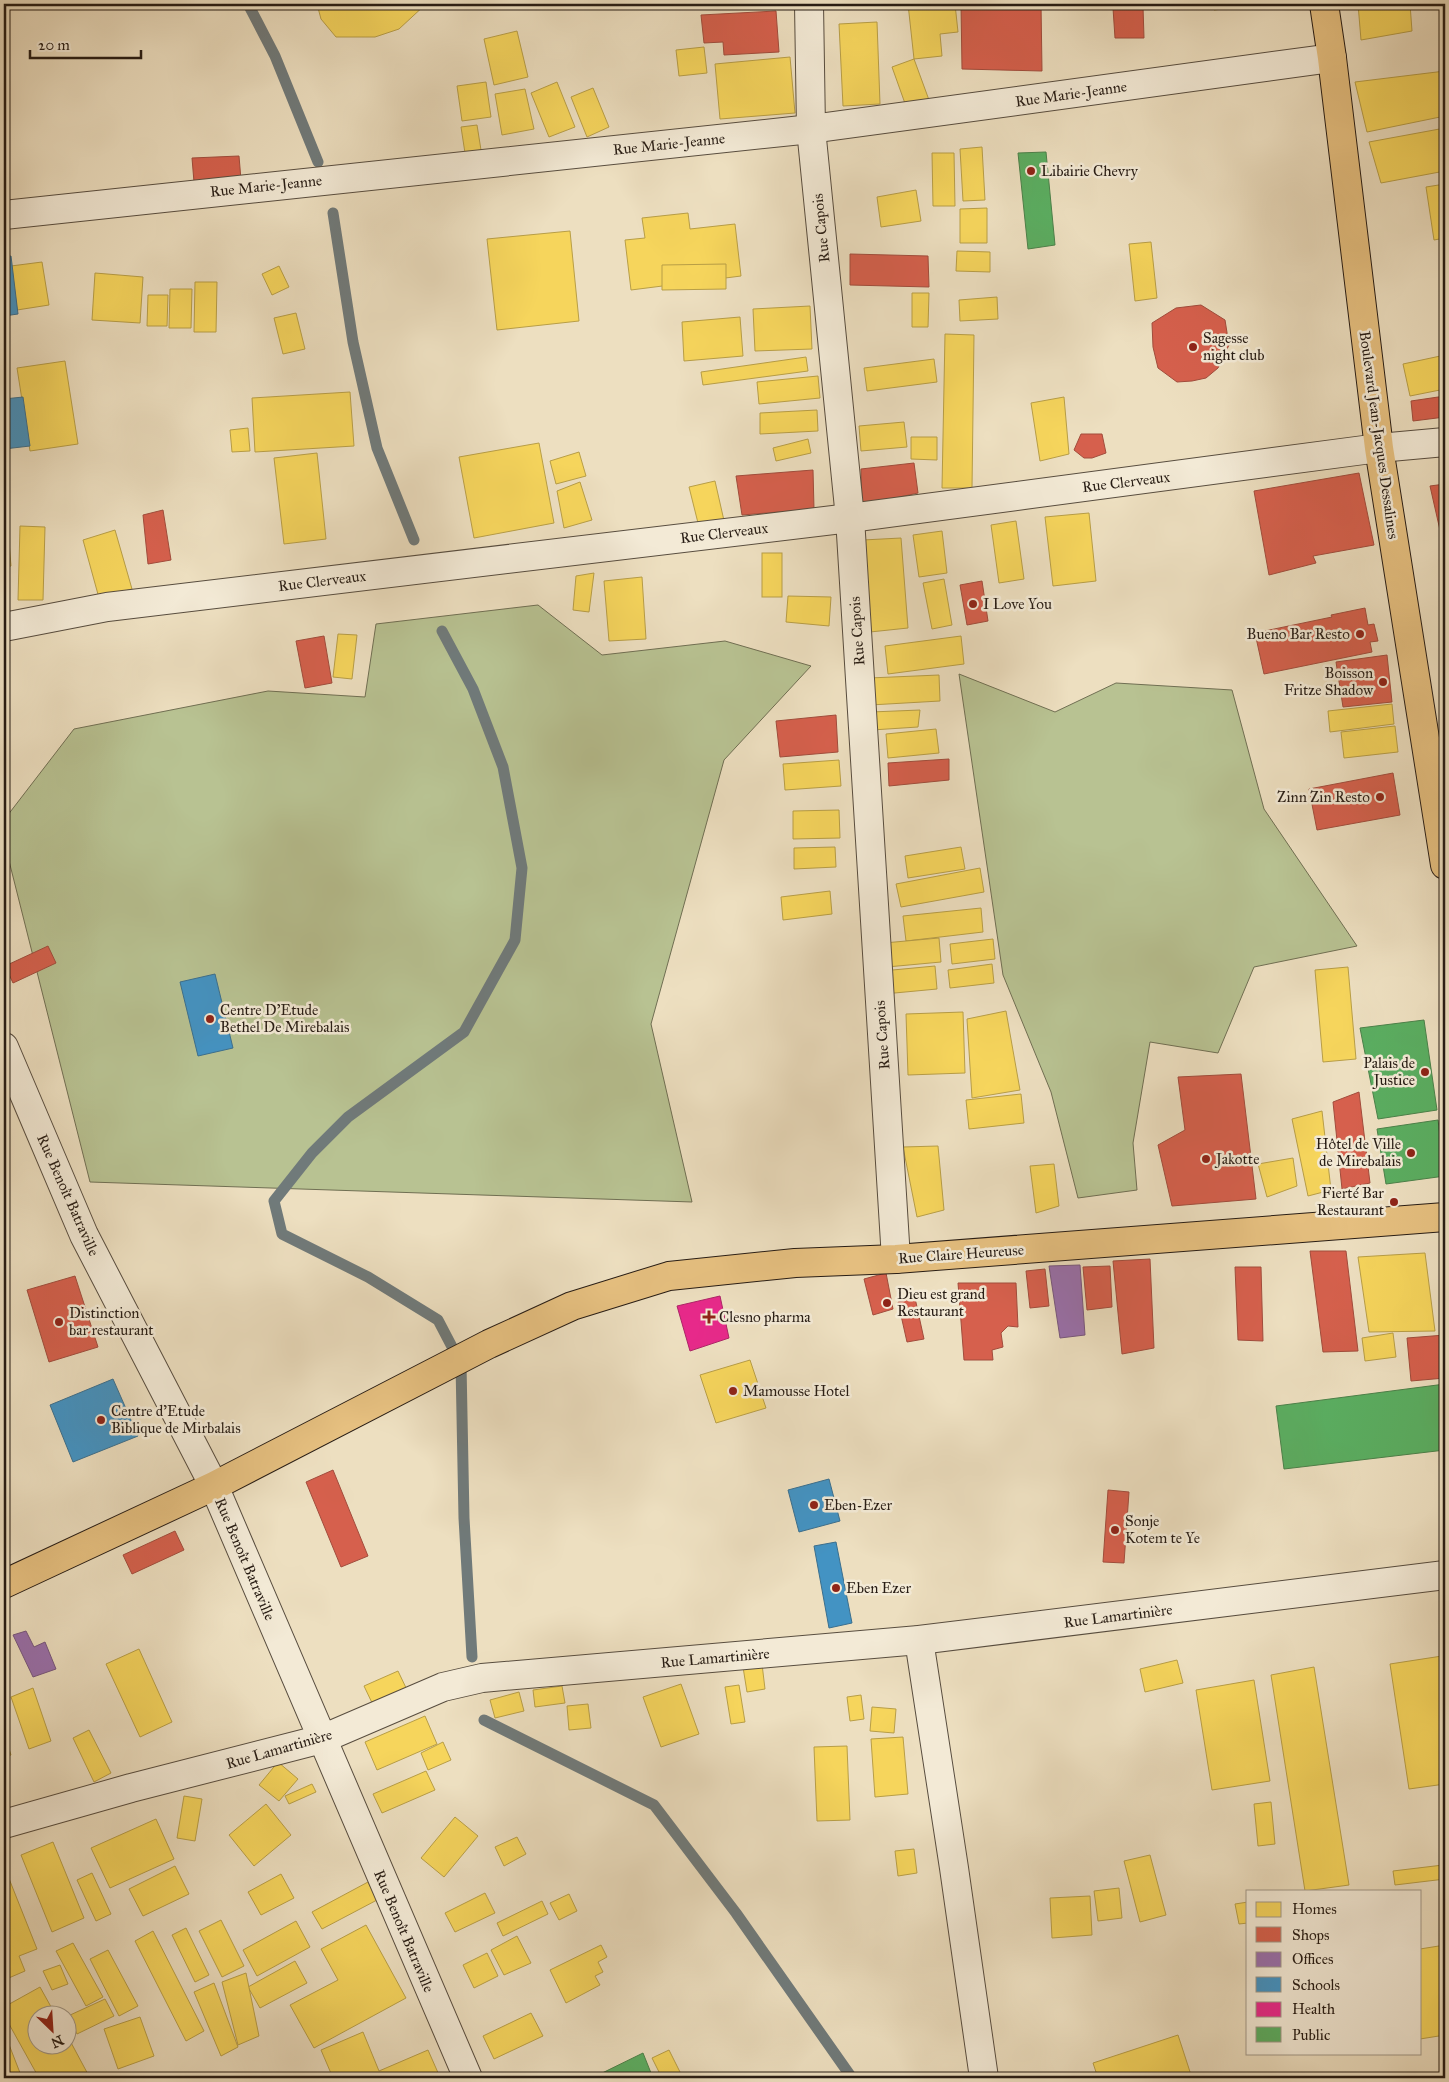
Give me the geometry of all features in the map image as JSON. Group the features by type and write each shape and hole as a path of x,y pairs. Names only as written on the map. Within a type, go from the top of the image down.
{"main road":[{"name":"Boulevard Jean-Jacques Dessalines","path":"1324,4 1379,448 1445,865"},
{"name":"Rue Claire Heureuse","path":"4,1584 214,1486 488,1344 572,1306 670,1276 795,1263 896,1259 1445,1217"}],"street":[{"name":"Rue Capois","path":"809,4 811,129 850,518 896,1259"},
{"name":"Rue Marie-Jeanne","path":"4,214 811,129 1332,58"},
{"name":"Rue Clerveaux","path":"4,627 107,606 850,518 1379,448 1445,442"},
{"name":"Rue Benoît Batraville","path":"4,1048 84,1236 214,1486 468,2078"},
{"name":"Rue Lamartinière","path":"4,1824 131,1788 322,1739 443,1687 468,1681 919,1640 1445,1575"},
{"path":"919,1640 984,2078"}],"green space":[{"path":"538,605 602,655 725,641 811,666 724,760 651,1024 692,1202 90,1182 4,841 4,820 74,729 268,691 365,697 376,624"},
{"path":"959,674 1055,712 1116,683 1232,690 1264,809 1357,946 1254,967 1218,1053 1150,1042 1133,1143 1137,1190 1078,1198 1051,1092 1003,975"}],"building: Homes":[{"path":"317,4 426,4 399,29 375,37 336,37 321,19"},
{"path":"908,4 955,4 958,32 940,34 942,56 914,59"},
{"path":"1213,4 1264,4 1214,10"},
{"path":"1358,4 1410,4 1412,31 1361,40"},
{"path":"877,22 880,104 843,106 839,24"},
{"path":"517,31 528,77 494,85 484,39"},
{"path":"704,47 707,73 679,76 676,50"},
{"path":"790,57 795,113 720,119 715,64"},
{"path":"914,59 929,100 907,109 892,67"},
{"path":"1445,71 1445,116 1367,132 1355,82"},
{"path":"486,82 491,117 462,121 457,86"},
{"path":"557,82 575,127 549,137 531,93"},
{"path":"593,88 609,127 587,137 571,97"},
{"path":"525,89 534,129 502,135 495,94"},
{"path":"477,125 481,150 465,153 461,127"},
{"path":"1445,128 1445,171 1381,183 1369,142"},
{"path":"982,147 985,200 963,201 960,149"},
{"path":"932,153 954,153 955,206 933,206"},
{"path":"1445,184 1445,238 1434,240 1426,187"},
{"path":"916,190 921,221 881,227 877,197"},
{"path":"987,208 987,243 960,243 960,209"},
{"path":"688,213 690,229 735,224 741,276 631,290 625,240 645,238 642,218"},
{"path":"570,231 579,321 497,330 487,239"},
{"path":"1151,242 1157,298 1135,301 1129,244"},
{"path":"957,251 990,252 990,272 956,271"},
{"path":"42,262 49,305 17,310 11,266"},
{"path":"726,264 726,289 662,290 662,265"},
{"path":"279,266 289,287 272,295 262,274"},
{"path":"95,273 143,277 140,323 92,320"},
{"path":"195,282 217,282 216,332 194,332"},
{"path":"170,289 192,289 191,328 169,328"},
{"path":"912,293 929,293 928,327 912,327"},
{"path":"148,295 168,295 167,326 147,326"},
{"path":"997,297 998,319 960,321 959,300"},
{"path":"810,306 812,349 755,351 753,309"},
{"path":"296,313 305,349 283,354 274,318"},
{"path":"740,317 743,356 684,361 682,322"},
{"path":"945,334 974,335 972,488 942,488"},
{"path":"1445,355 1445,389 1410,396 1403,364"},
{"path":"806,357 808,371 703,385 701,372"},
{"path":"934,359 937,382 867,391 864,368"},
{"path":"65,361 78,444 30,451 17,368"},
{"path":"818,376 820,398 759,404 757,382"},
{"path":"350,392 354,446 255,452 252,398"},
{"path":"1064,397 1069,454 1040,461 1031,403"},
{"path":"817,410 818,431 760,434 760,413"},
{"path":"904,422 907,447 861,451 859,426"},
{"path":"248,428 250,451 232,452 230,430"},
{"path":"911,437 937,437 937,460 911,459"},
{"path":"808,439 811,453 776,461 773,448"},
{"path":"539,443 554,523 474,538 459,457"},
{"path":"579,452 586,476 556,484 550,461"},
{"path":"317,453 326,539 284,544 274,458"},
{"path":"4,481 11,566 4,567"},
{"path":"715,481 725,525 700,531 689,487"},
{"path":"580,482 592,520 564,528 557,491"},
{"path":"1089,513 1096,581 1053,586 1045,517"},
{"path":"1016,521 1024,579 999,583 991,525"},
{"path":"20,526 45,527 43,600 18,600"},
{"path":"115,530 132,589 99,598 83,540"},
{"path":"942,531 947,573 919,577 913,535"},
{"path":"901,538 908,628 870,632 863,540"},
{"path":"762,553 782,553 782,597 762,597"},
{"path":"594,573 589,612 573,610 576,576"},
{"path":"642,577 646,639 609,641 604,581"},
{"path":"944,579 952,625 932,629 923,583"},
{"path":"788,596 831,597 829,626 786,622"},
{"path":"338,634 357,635 352,679 333,677"},
{"path":"961,636 964,664 888,674 885,646"},
{"path":"939,675 940,701 870,705 869,678"},
{"path":"1392,704 1394,724 1330,732 1328,711"},
{"path":"920,710 918,727 872,730 871,712"},
{"path":"1395,726 1398,752 1344,758 1341,732"},
{"path":"936,729 939,753 888,758 886,734"},
{"path":"839,760 841,786 785,790 783,764"},
{"path":"839,810 840,838 793,839 793,811"},
{"path":"835,847 836,867 794,869 794,848"},
{"path":"961,847 965,869 908,878 905,856"},
{"path":"980,868 984,892 901,907 896,884"},
{"path":"830,891 832,914 783,920 781,897"},
{"path":"981,908 983,932 906,941 903,916"},
{"path":"939,938 941,962 887,967 884,943"},
{"path":"993,939 995,959 952,964 950,944"},
{"path":"992,964 994,983 950,988 948,970"},
{"path":"935,966 937,989 884,994 882,971"},
{"path":"1348,967 1356,1059 1323,1062 1315,970"},
{"path":"1006,1011 1020,1090 972,1098 967,1019"},
{"path":"963,1012 965,1073 908,1075 906,1014"},
{"path":"1021,1094 1024,1123 969,1129 966,1100"},
{"path":"1322,1111 1331,1190 1308,1196 1292,1119"},
{"path":"938,1146 944,1210 917,1217 903,1147"},
{"path":"1293,1158 1297,1186 1267,1197 1258,1164"},
{"path":"1054,1164 1059,1206 1036,1213 1030,1166"},
{"path":"1425,1253 1435,1331 1369,1332 1358,1257"},
{"path":"1393,1333 1396,1357 1365,1361 1362,1338"},
{"path":"750,1360 766,1408 716,1423 700,1375"},
{"path":"139,1649 172,1722 140,1737 106,1664"},
{"path":"1442,1656 1445,1680 1445,1784 1409,1789 1390,1664"},
{"path":"1177,1660 1183,1683 1145,1692 1140,1669"},
{"path":"762,1664 765,1689 747,1692 743,1667"},
{"path":"1314,1667 1349,1885 1305,1890 1271,1675"},
{"path":"398,1671 408,1692 374,1707 364,1686"},
{"path":"1254,1680 1270,1781 1212,1790 1196,1690"},
{"path":"681,1684 699,1734 661,1747 643,1697"},
{"path":"739,1685 745,1722 731,1724 725,1687"},
{"path":"562,1686 565,1703 535,1707 533,1690"},
{"path":"33,1688 51,1741 29,1749 11,1697"},
{"path":"519,1692 524,1711 495,1718 490,1700"},
{"path":"861,1695 864,1719 850,1721 847,1697"},
{"path":"588,1704 591,1728 569,1730 567,1706"},
{"path":"872,1707 896,1709 894,1733 870,1731"},
{"path":"425,1716 437,1744 377,1770 365,1742"},
{"path":"89,1730 111,1773 94,1782 73,1738"},
{"path":"4,1733 11,1755 4,1757"},
{"path":"903,1737 908,1794 875,1797 871,1739"},
{"path":"443,1742 451,1760 428,1770 421,1753"},
{"path":"847,1746 850,1820 817,1821 814,1747"},
{"path":"278,1762 298,1779 279,1801 259,1785"},
{"path":"426,1771 435,1790 382,1813 373,1794"},
{"path":"312,1784 316,1792 289,1804 285,1796"},
{"path":"184,1796 202,1799 195,1841 177,1838"},
{"path":"1271,1802 1275,1844 1258,1846 1254,1804"},
{"path":"266,1804 291,1835 254,1866 229,1835"},
{"path":"455,1817 478,1836 444,1877 421,1858"},
{"path":"156,1819 174,1859 110,1888 91,1848"},
{"path":"517,1837 526,1854 504,1866 495,1847"},
{"path":"53,1842 84,1918 52,1932 21,1855"},
{"path":"914,1849 917,1873 898,1876 895,1851"},
{"path":"1150,1855 1166,1915 1140,1922 1124,1861"},
{"path":"1443,1865 1445,1879 1395,1885 1393,1871"},
{"path":"4,1866 37,1949 19,1956 25,1971 4,1980"},
{"path":"175,1866 189,1894 143,1916 129,1889"},
{"path":"92,1873 111,1914 96,1921 77,1880"},
{"path":"281,1874 294,1898 261,1915 248,1892"},
{"path":"368,1882 377,1900 322,1929 312,1912"},
{"path":"1119,1888 1122,1918 1098,1921 1094,1891"},
{"path":"485,1893 495,1913 455,1932 445,1913"},
{"path":"569,1894 577,1911 559,1920 550,1903"},
{"path":"1090,1896 1092,1935 1052,1938 1050,1898"},
{"path":"542,1901 548,1914 503,1936 497,1923"},
{"path":"1246,1902 1246,1923 1239,1924 1235,1904"},
{"path":"221,1920 244,1966 222,1977 199,1931"},
{"path":"296,1921 310,1947 257,1976 243,1950"},
{"path":"366,1925 406,1998 314,2048 290,2005 338,1980 321,1949"},
{"path":"186,1928 209,1975 195,1982 172,1935"},
{"path":"153,1931 204,2031 186,2041 135,1941"},
{"path":"517,1936 531,1963 504,1975 491,1950"},
{"path":"73,1943 103,1997 86,2006 56,1951"},
{"path":"601,1945 607,1957 598,1962 603,1972 595,1976 600,1985 566,2003 550,1970"},
{"path":"1445,1945 1445,2035 1422,2039 1422,1949"},
{"path":"108,1950 138,2006 119,2016 90,1959"},
{"path":"487,1953 498,1976 474,1988 463,1965"},
{"path":"295,1961 307,1983 260,2008 248,1987"},
{"path":"60,1965 68,1984 52,1990 43,1971"},
{"path":"246,1973 259,2036 238,2045 222,1982"},
{"path":"214,1983 238,2047 221,2056 194,1992"},
{"path":"40,1987 49,2004 28,2004 28,2054 77,2054 90,2078 39,2078 4,2015 4,2007"},
{"path":"105,1999 114,2016 78,2034 78,2011"},
{"path":"531,2013 543,2036 494,2059 483,2036"},
{"path":"140,2017 154,2056 118,2069 104,2029"},
{"path":"363,2032 379,2071 428,2050 439,2075 431,2078 333,2078 321,2050"},
{"path":"1178,2035 1192,2078 1098,2078 1093,2063"},
{"path":"8,2042 22,2078 4,2078 4,2044"},
{"path":"669,2050 683,2078 662,2078 652,2058"}],"building: Shops":[{"path":"961,4 1041,4 1042,71 962,69"},
{"path":"1143,7 1144,38 1115,38 1113,8"},
{"path":"776,11 779,52 724,55 723,42 704,43 701,15"},
{"path":"239,156 241,180 194,182 192,158"},
{"path":"850,254 928,256 929,287 850,285"},
{"path":"1201,305 1225,320 1229,345 1218,368 1206,378 1177,382 1158,368 1153,347 1152,323 1176,308"},
{"path":"1445,396 1445,417 1413,421 1411,401"},
{"path":"1081,434 1102,434 1106,453 1092,458 1084,458 1074,450"},
{"path":"914,463 918,493 862,505 861,469"},
{"path":"813,470 814,509 742,515 736,476"},
{"path":"1359,473 1374,545 1313,556 1316,563 1269,575 1254,491"},
{"path":"1445,484 1445,538 1442,539 1430,486"},
{"path":"163,510 171,560 148,564 143,515"},
{"path":"982,581 988,621 967,625 960,585"},
{"path":"1365,608 1368,625 1374,624 1378,641 1370,642 1372,652 1264,674 1255,633"},
{"path":"324,636 332,683 305,688 296,641"},
{"path":"1387,655 1392,702 1343,707 1336,662"},
{"path":"836,715 838,752 780,757 776,721"},
{"path":"949,759 949,780 889,786 888,763"},
{"path":"1393,773 1400,815 1317,830 1309,789"},
{"path":"48,946 56,963 13,983 5,966"},
{"path":"1241,1074 1256,1199 1172,1206 1158,1145 1185,1130 1178,1077"},
{"path":"1359,1092 1370,1183 1342,1189 1333,1102"},
{"path":"1310,1251 1346,1251 1358,1351 1323,1352"},
{"path":"1150,1259 1154,1348 1122,1354 1113,1261"},
{"path":"1110,1266 1112,1307 1087,1310 1083,1267"},
{"path":"1235,1267 1261,1267 1263,1341 1238,1340"},
{"path":"1045,1269 1049,1306 1030,1308 1026,1271"},
{"path":"886,1273 893,1309 873,1315 864,1279"},
{"path":"75,1276 98,1347 49,1362 27,1290"},
{"path":"958,1283 1016,1283 1018,1327 1008,1326 1001,1333 1003,1347 992,1350 993,1360 964,1360"},
{"path":"915,1298 924,1339 907,1342 898,1302"},
{"path":"1445,1335 1445,1378 1411,1381 1407,1338"},
{"path":"1445,1456 1445,1491 1441,1457"},
{"path":"333,1470 368,1556 341,1567 306,1482"},
{"path":"1108,1490 1129,1492 1124,1563 1103,1562"},
{"path":"175,1531 184,1550 132,1574 123,1555"}],"building: Offices":[{"path":"1080,1265 1085,1335 1060,1338 1049,1266"},
{"path":"26,1631 34,1647 45,1642 56,1669 33,1677 13,1635"}],"building: Schools":[{"path":"11,256 18,314 4,316 4,257"},
{"path":"23,397 30,446 4,449 4,399"},
{"path":"215,974 233,1048 198,1056 180,982"},
{"path":"113,1379 138,1436 73,1462 50,1405"},
{"path":"829,1479 840,1521 799,1532 788,1490"},
{"path":"836,1542 852,1623 829,1628 814,1546"}],"building: Health":[{"path":"720,1296 729,1338 690,1351 677,1306"}],"building: Public":[{"path":"1046,152 1055,245 1028,249 1018,153"},
{"path":"1424,1020 1437,1110 1378,1119 1360,1028"},
{"name":"Hôtel de Ville de Mirebalais","path":"1438,1120 1445,1176 1386,1184 1377,1129"},
{"path":"1445,1384 1445,1450 1284,1469 1276,1406"},
{"path":"643,2053 653,2078 592,2078"}],"waterway":[{"path":"248,4 275,56 318,162"},
{"path":"333,213 353,342 377,448 414,540"},
{"path":"442,631 473,689 503,767 522,868 515,940 464,1032 348,1117 312,1153 274,1201 282,1234 368,1277 438,1320 461,1364 464,1518 472,1657"},
{"path":"484,1720 654,1805 736,1913 852,2078"}],"place":[{"name":"Libairie Chevry","path":"1031,171"},
{"name":"Sagesse night club","path":"1193,347"},
{"name":"I Love You","path":"973,604"},
{"name":"Bueno Bar Resto","path":"1360,634"},
{"name":"Boisson Fritze Shadow","path":"1383,682"},
{"name":"Zinn Zin Resto","path":"1380,797"},
{"name":"Centre D'Etude Bethel De Mirebalais","path":"210,1019"},
{"name":"Palais de Justice","path":"1425,1072"},
{"name":"Hôtel de Ville de Mirebalais","path":"1411,1153"},
{"name":"Jakotte","path":"1206,1159"},
{"name":"Fierté Bar Restaurant","path":"1394,1202"},
{"name":"Dieu est grand Restaurant","path":"887,1303"},
{"name":"Clesno pharma","path":"709,1317"},
{"name":"Distinction bar restaurant","path":"59,1322"},
{"name":"Mamousse Hotel","path":"733,1391"},
{"name":"Centre d'Etude Biblique de Mirbalais","path":"101,1420"},
{"name":"Eben-Ezer","path":"814,1505"},
{"name":"Sonje Kotem te Ye","path":"1115,1530"},
{"name":"Eben Ezer","path":"836,1588"}]}
